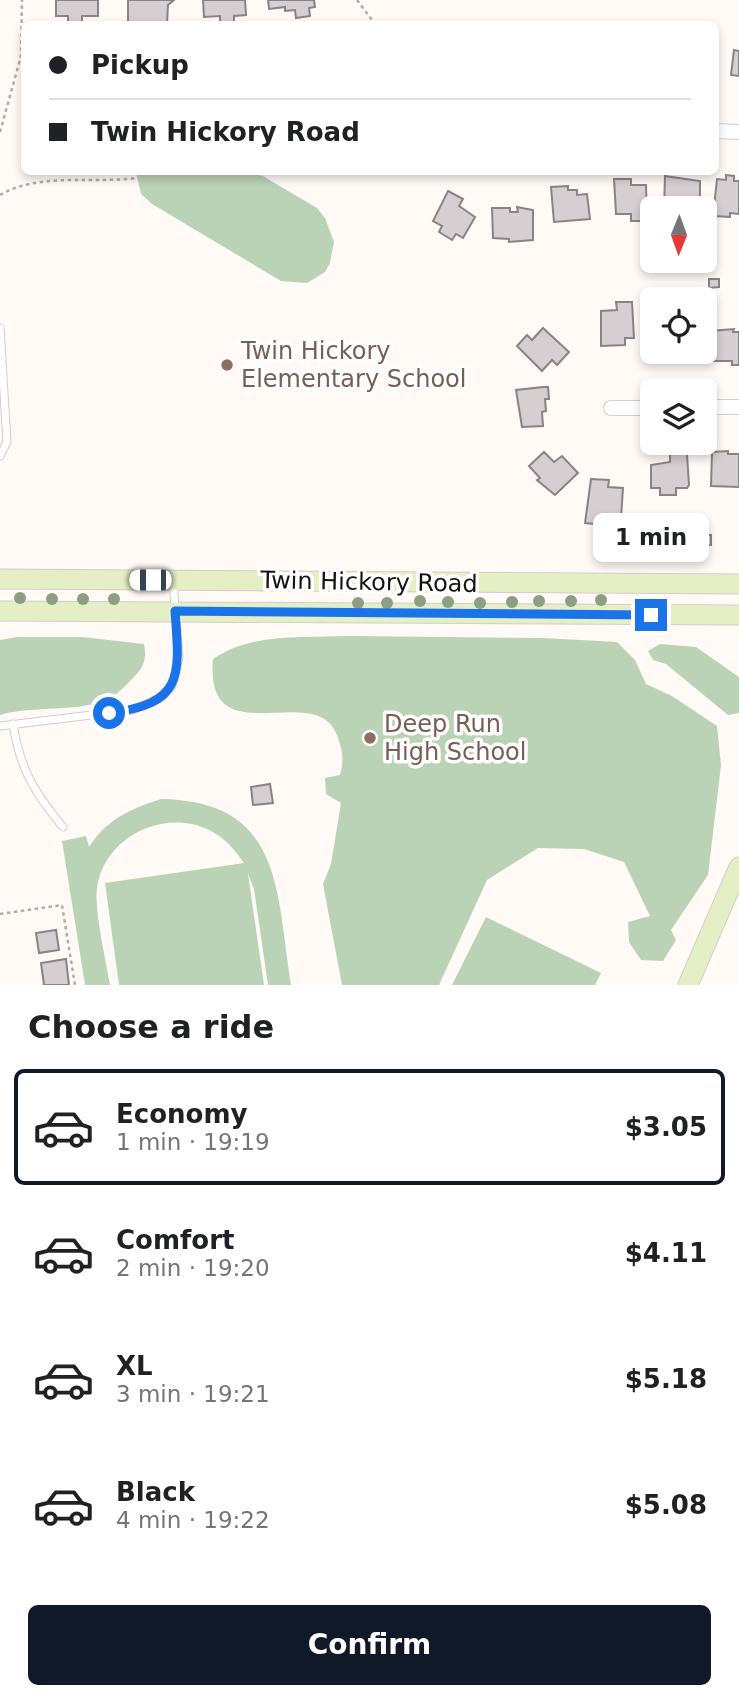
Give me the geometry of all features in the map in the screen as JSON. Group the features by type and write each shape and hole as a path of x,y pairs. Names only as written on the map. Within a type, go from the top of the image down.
{"main road":[{"name":"Twin Hickory Road","path":"0,579 739,584"},
{"name":"Twin Hickory Road","path":"0,611 739,615"},
{"path":"688,985 739,867"}],"street":[{"path":"719,131 739,132"},
{"path":"717,407 739,407"},
{"path":"611,408 640,408"}],"lane":[{"path":"0,328 7,442 0,456"},
{"path":"0,726 133,710 162,697 172,686 177,672 173,580"},
{"path":"13,724 22,770 42,802 63,827"}],"path":[{"path":"22,0 22,21"},
{"path":"357,0 373,21"},
{"path":"0,132 21,56"},
{"path":"0,195 38,183 106,182 136,178"},
{"path":"0,914 62,905 75,985"}],"green space":[{"path":"137,175 261,175 317,208 325,218 334,242 330,263 325,272 307,283 281,281 152,204 141,194"},
{"path":"351,636 543,638 617,642 635,660 646,684 672,696 717,726 721,765 708,875 671,930 676,940 663,961 641,960 629,942 628,922 650,916 624,862 584,849 538,848 487,880 439,985 342,985 323,884 331,864 341,803 326,794 325,778 340,775 342,756 338,738 327,721 309,714 244,712 226,705 215,689 213,659 229,650 262,640"},
{"path":"17,637 82,637 144,644 145,658 137,674 108,699 83,706 0,715 0,640"},
{"path":"660,644 696,647 739,677 739,713 728,715 666,664 653,660 648,651"},
{"path":"161,799 201,804 231,816 252,834 266,857 275,885 291,985 268,985 254,889 248,874 264,985 119,985 105,883 244,863 229,844 209,830 192,824 174,823 156,825 124,841 111,854 102,870 97,888 97,909 110,985 85,985 62,841 86,836 89,847 103,829 120,816"},
{"path":"486,917 601,973 595,985 452,985"}],"building":[{"path":"56,0 98,0 98,16 82,16 82,21 68,21 68,16 56,16"},
{"path":"128,0 174,0 168,5 167,21 128,21"},
{"path":"203,0 245,0 246,15 234,16 234,21 220,21 220,16 204,17"},
{"path":"268,0 314,0 315,7 309,8 310,16 296,18 295,10 285,11 285,7 269,9"},
{"path":"734,50 739,51 739,76 731,75"},
{"path":"726,175 734,176 734,181 739,181 739,214 730,213 730,217 718,216 718,196 715,196 717,179 726,180"},
{"path":"665,176 700,181 700,196 664,196"},
{"path":"614,179 631,179 631,185 646,185 646,196 640,196 640,221 631,221 631,214 616,214"},
{"path":"568,186 568,190 577,190 577,195 587,194 590,219 554,222 551,187"},
{"path":"448,191 463,199 459,206 475,217 463,238 456,234 452,240 439,232 442,226 433,221"},
{"path":"517,207 533,210 533,240 509,242 509,239 493,238 492,208 510,208 510,212 518,212"},
{"path":"709,279 719,279 719,287 709,287"},
{"path":"616,302 632,302 634,338 625,338 625,345 601,346 601,311 617,310"},
{"path":"543,328 569,352 557,365 552,360 542,371 517,346 527,335 532,340"},
{"path":"734,329 733,332 739,332 739,365 732,365 732,361 717,361 717,330"},
{"path":"548,387 549,399 545,399 546,411 542,412 543,426 522,427 516,390"},
{"path":"544,452 554,462 562,456 578,473 555,495 537,480 540,478 529,466"},
{"path":"717,452 739,454 739,487 711,486 712,455 717,455"},
{"path":"670,455 687,455 689,485 687,488 676,488 676,495 660,495 660,488 651,488 651,465 670,462"},
{"path":"591,479 609,480 608,487 623,488 621,518 606,517 605,525 585,523"},
{"path":"700,535 711,535 711,545 700,544"},
{"path":"270,784 273,803 253,805 251,787"},
{"path":"56,930 59,950 39,953 36,933"},
{"path":"66,959 69,985 44,985 41,963"}],"place":[{"name":"Twin Hickory Elementary School","path":"227,365"},
{"name":"Deep Run High School","path":"370,738"}],"route":[{"path":"109,713 149,705 162,697 172,686 178,657 175,611 651,615"}]}
